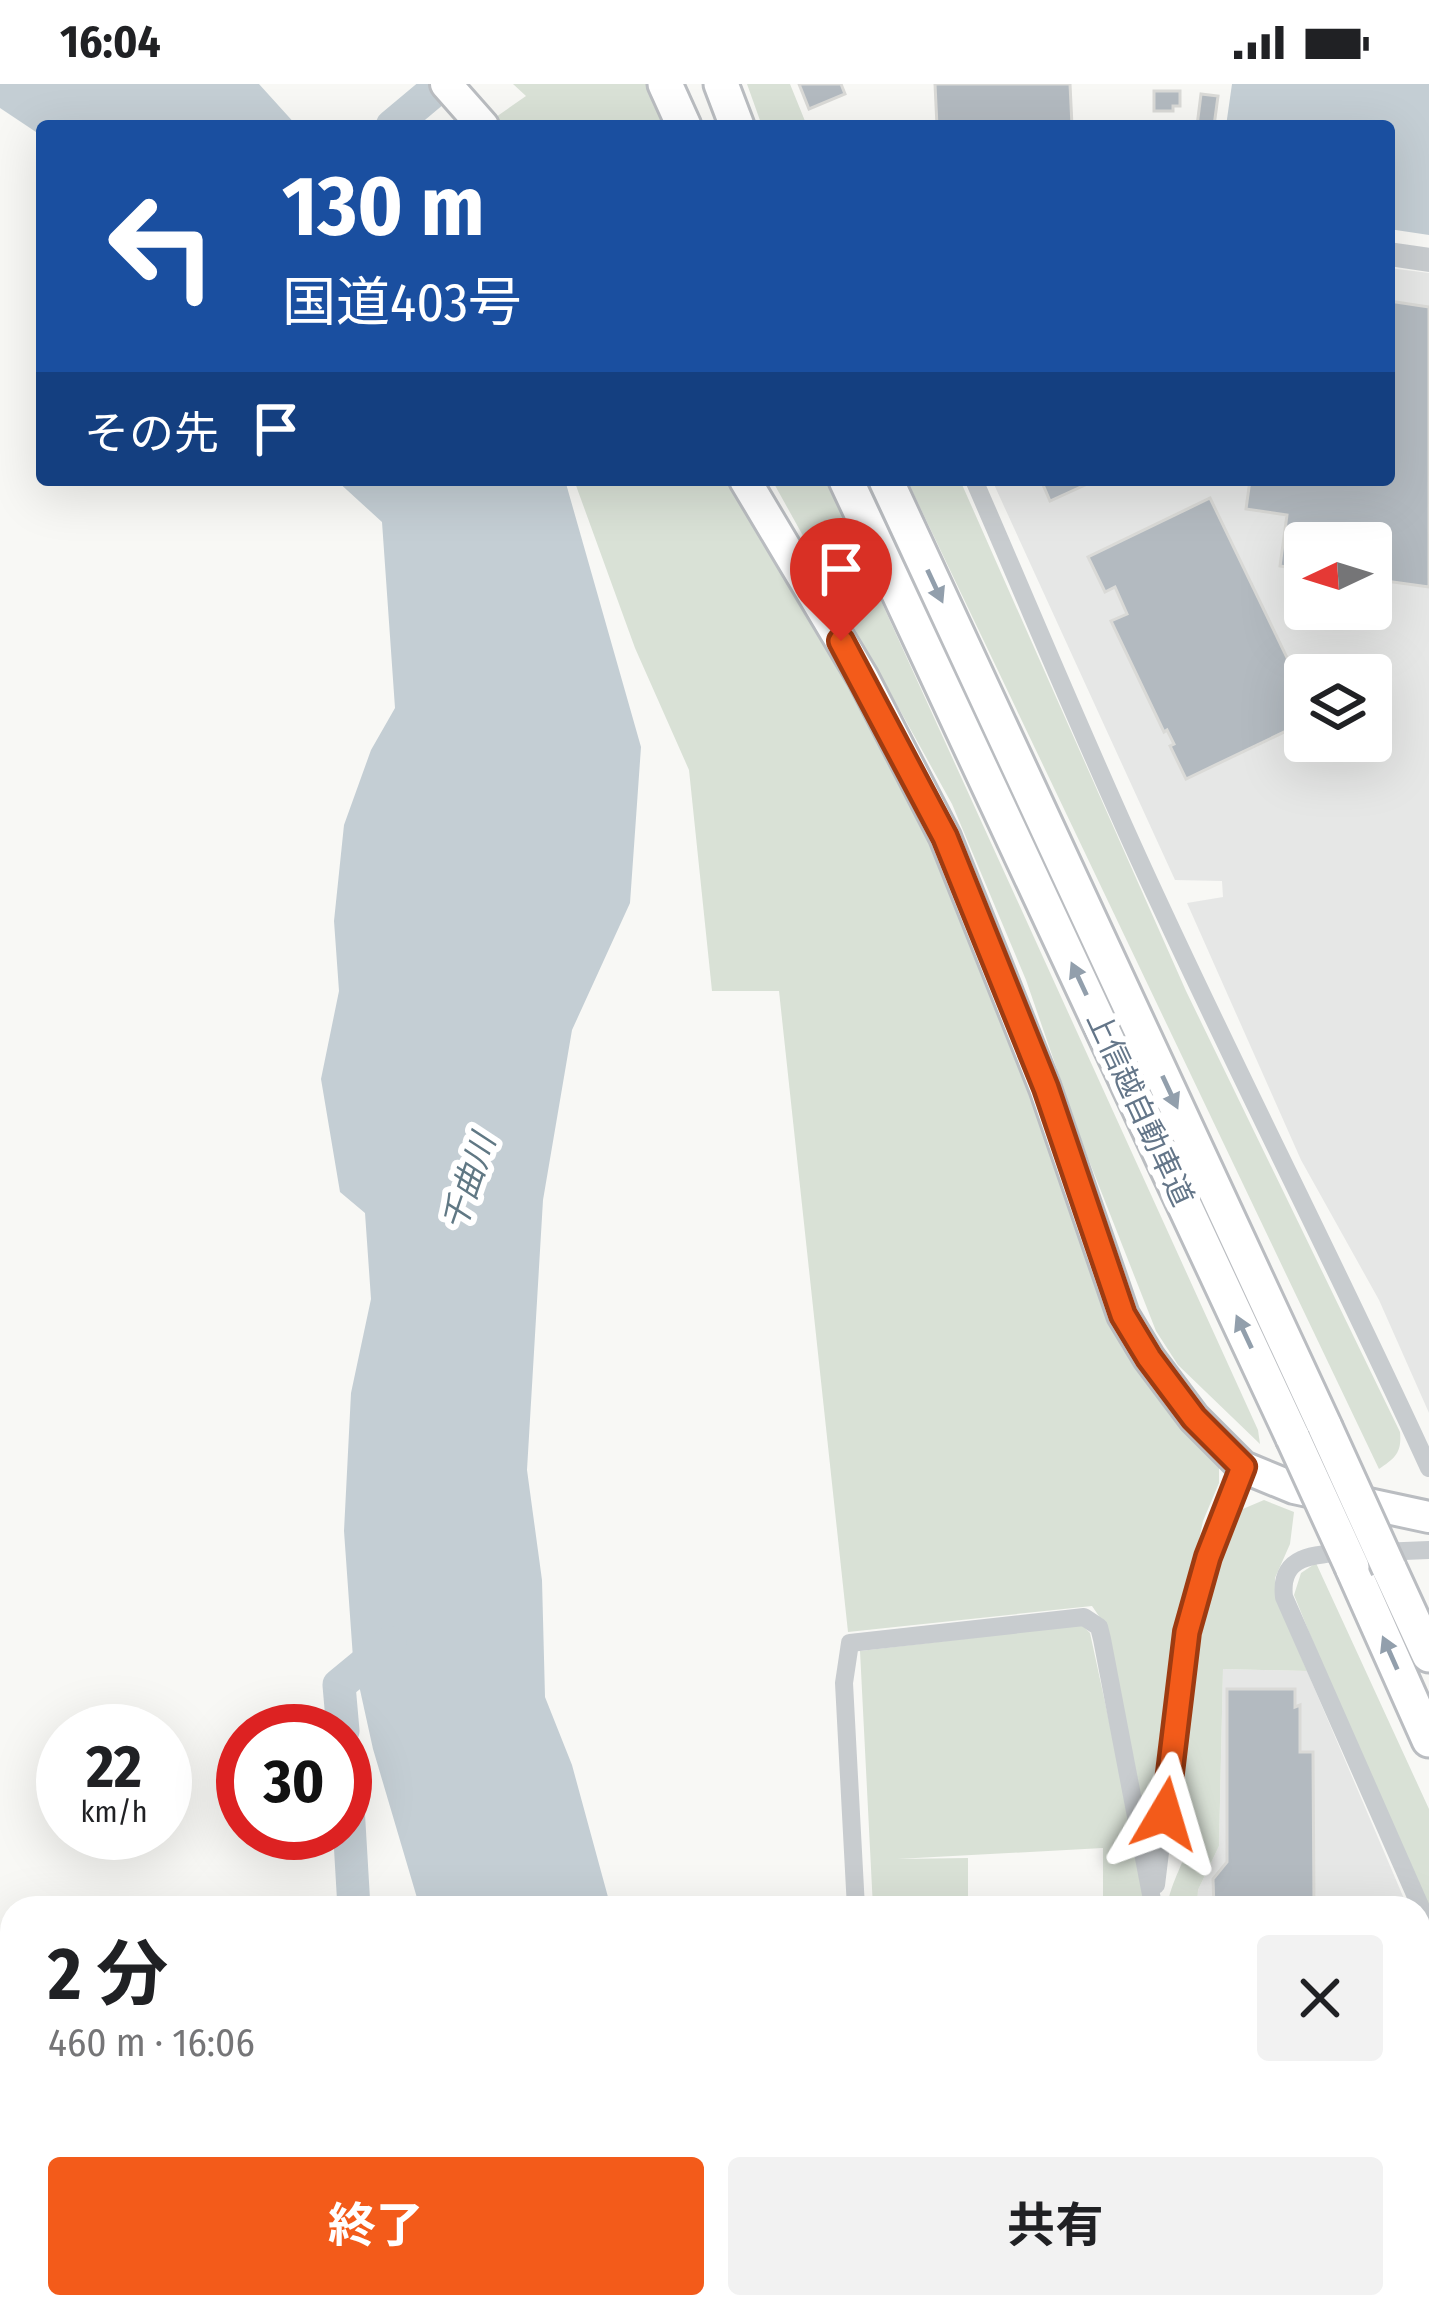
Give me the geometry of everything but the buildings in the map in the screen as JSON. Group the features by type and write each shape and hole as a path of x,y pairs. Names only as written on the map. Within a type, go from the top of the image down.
{"highway":[{"path":"446,84 477,120"},
{"path":"665,84 680,120"},
{"path":"722,84 735,120"},
{"path":"750,486 863,678 945,837 1046,1088 1123,1315 1149,1358 1194,1418 1243,1467 1294,1488 1429,1517"},
{"name":"上信越自動車道","path":"849,486 1309,1433 1389,1568 1429,1655"},
{"name":"上信越自動車道","path":"889,486 1309,1433 1352,1567 1429,1740"}],"street":[{"path":"1395,255 1429,260"},
{"path":"977,486 1159,903 1429,1468"},
{"path":"1155,1896 1187,1632 1208,1557 1243,1467"},
{"path":"1416,1896 1284,1597 1282,1582 1306,1555 1429,1550"},
{"path":"855,1896 844,1683 850,1643 1084,1617 1099,1627 1152,1896"}],"shaded area":[{"path":"513,84 646,84 662,120 496,117 526,96"},
{"path":"747,84 790,84 805,120 760,120"},
{"path":"1395,269 1429,273 1429,1413 1379,1300 1301,1160 1187,903 1223,897 1222,881 1175,880 995,486 1395,486"},
{"path":"576,486 735,486 843,672 947,873 1020,1055 1122,1348 1219,1465 1219,1483 1203,1521 1166,1695 1148,1822 1142,1822 1107,1628 1092,1606 848,1632 779,991 712,991 689,770 635,648"},
{"path":"775,486 829,486 1258,1430 1260,1444 1178,1365 1156,1331 1086,1153 1026,980 952,804"},
{"path":"910,486 963,486 1186,991 1400,1432 1396,1454 1379,1469"},
{"path":"1264,1500 1294,1512 1290,1544 1275,1578 1279,1605 1307,1671 1223,1669 1219,1846 1198,1896 1170,1896 1189,1838 1186,1748 1193,1679 1216,1577 1238,1511"},
{"path":"1316,1563 1429,1809 1429,1896 1424,1896 1358,1753 1294,1595 1301,1573"},
{"path":"1083,1626 1090,1633 1147,1896 1103,1896 1103,1848 897,1859 968,1858 968,1896 872,1896 860,1651"},
{"path":"1223,1669 1307,1671 1403,1896 1198,1896 1219,1846"}],"water":[{"path":"0,84 259,84 292,120 36,120 36,132 0,108"},
{"path":"1232,84 1429,84 1429,235 1395,230 1395,120 1227,120"},
{"name":"千曲川","path":"343,486 567,486 641,747 630,903 572,1030 543,1200 527,1470 542,1580 545,1697 572,1765 608,1896 416,1896 373,1749 372,1704 363,1704 353,1658 344,1531 351,1393 371,1299 365,1213 340,1192 321,1079 339,991 334,921 344,825 371,750 395,708 382,522"}],"waterway":[{"path":"399,120 442,84"},
{"path":"341,1704 339,1685 390,1643"},
{"path":"351,1860 353,1896"}],"route":[{"path":"841,641 945,837 1046,1088 1123,1315 1194,1418 1243,1467 1208,1557 1187,1632 1165,1814"}]}
